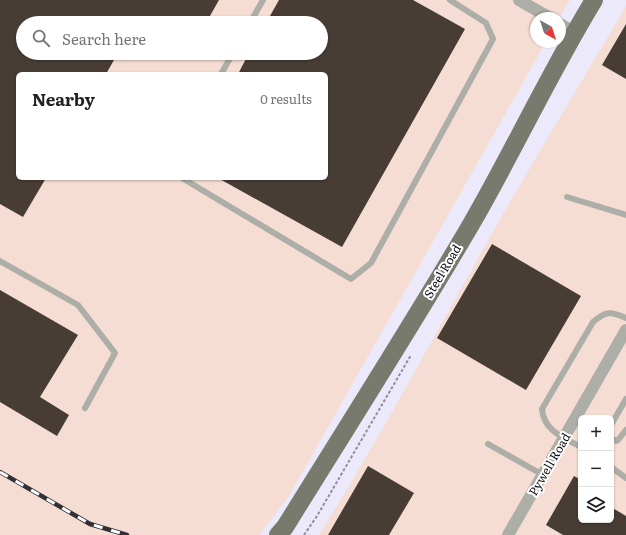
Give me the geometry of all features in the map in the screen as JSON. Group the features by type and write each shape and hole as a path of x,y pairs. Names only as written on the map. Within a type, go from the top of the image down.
{"main road":[{"name":"Steel Road","path":"278,535 285,527 378,378 473,220 567,28 594,0"}],"street":[{"path":"519,0 540,12"},
{"name":"Pywell Road","path":"508,535 626,332"}],"lane":[{"path":"254,16 263,0"},
{"path":"185,180 351,279 371,262 493,39 486,23 450,0"},
{"path":"222,72 229,60"},
{"path":"567,197 626,215"},
{"path":"0,261 78,305 115,353 85,408"},
{"path":"578,445 550,428 544,421 542,408 593,322 600,316 613,312 626,318"},
{"path":"614,420 626,399"},
{"path":"614,440 618,440 626,430"},
{"path":"488,444 543,475"},
{"path":"614,469 626,478"}],"shaded area":[{"path":"0,0 570,0 563,12 530,12 530,48 543,48 289,496 259,535 0,535"},
{"path":"626,6 626,535 319,535 396,405 508,205"}],"building":[{"path":"0,0 219,0 210,16 16,16 16,60 114,60 107,72 16,72 16,180 45,180 23,217 0,204"},
{"path":"279,0 413,0 465,29 342,247 222,180 328,180 328,72 239,72 245,60 328,60 328,16 270,16"},
{"path":"626,24 626,79 602,65"},
{"path":"492,244 581,296 526,390 437,338"},
{"path":"0,290 78,335 40,397 69,415 57,436 0,402"},
{"path":"368,466 414,493 389,535 328,535"},
{"path":"574,476 578,478 578,523 614,523 614,509 626,516 626,535 563,535 546,525"}],"railway":[{"path":"0,472 90,524 127,535"}]}
